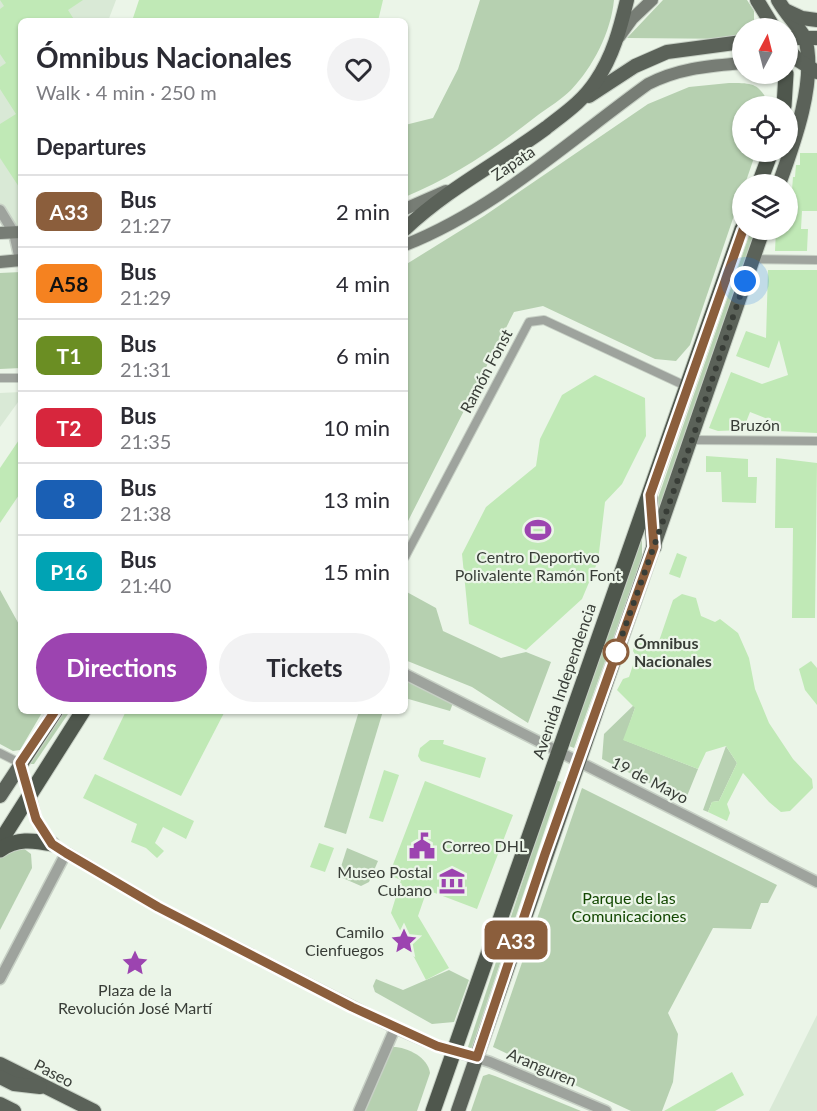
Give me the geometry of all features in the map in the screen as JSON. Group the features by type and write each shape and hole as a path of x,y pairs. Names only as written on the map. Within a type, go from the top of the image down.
{"highway":[{"name":"Avenida Independencia","path":"433,1111 738,240"},
{"path":"650,495 654,547"},
{"path":"0,842 81,714"},
{"path":"0,850 10,844 25,840 52,844"}],"main road":[{"path":"617,41 627,0"},
{"name":"Zapata","path":"408,228 466,182 524,144 578,104 595,82 632,19 652,0"},
{"path":"757,0 768,18"},
{"path":"780,3 802,18 817,20"},
{"path":"780,3 783,18"},
{"path":"780,3 811,38 815,65 808,103 783,174"},
{"path":"578,104 635,66 667,52 732,43"},
{"path":"798,61 815,65"},
{"name":"Zapata","path":"408,244 448,224 546,162 632,96 666,75 691,68 732,64"},
{"path":"808,103 817,91"},
{"name":"Zapata","path":"408,208 466,182"},
{"path":"0,233 17,233"},
{"path":"458,1111 760,240"},
{"path":"0,262 18,260"},
{"path":"2,790 54,714"},
{"name":"Paseo","path":"0,1064 94,1111"},
{"path":"0,1077 24,1086 45,1087"},
{"path":"0,1104 14,1111"}],"street":[{"path":"0,210 17,233"},
{"path":"753,259 817,260"},
{"name":"Ramón Fonst","path":"408,550 529,322 544,320 688,387"},
{"path":"0,378 18,378"},
{"name":"Bruzón","path":"692,440 817,441"},
{"name":"19 de Mayo","path":"408,676 817,882"},
{"path":"0,753 20,763"},
{"name":"Aranguren","path":"20,763 36,819 52,844 66,853 158,907 395,1028 437,1046 477,1057 606,1111"},
{"path":"0,980 66,853"},
{"path":"359,1111 395,1028"}],"shaded area":[{"path":"0,0 116,0 109,18 18,18 18,229 0,210"},
{"path":"18,392 18,402 0,427 0,393"},
{"path":"817,1015 817,1111 769,1111"}],"green space":[{"path":"480,0 614,0 609,24 600,48 587,71 571,90 474,161 408,196 408,124 433,118 458,69"},
{"path":"663,0 747,0 754,11 754,18 732,18 732,39 627,38"},
{"path":"729,83 750,84 759,89 764,96 732,96 732,162 753,162 748,174 732,174 732,221 690,345 676,361 655,359 543,306 514,312 408,521 408,263 484,216 648,104 689,87"},
{"path":"748,240 755,240 658,517 658,498"},
{"path":"18,272 18,368 0,369 0,273"},
{"path":"642,538 642,558 574,748 569,746"},
{"path":"0,590 18,623 18,714 41,714 20,750 13,751 0,744"},
{"path":"408,593 436,608 443,631 501,658 526,652 551,662 528,723 472,687 408,661"},
{"path":"408,681 453,703 450,711 408,699"},
{"path":"637,702 624,740 698,769 685,801 602,759 604,734"},
{"path":"62,714 68,714 34,764 31,764 31,758"},
{"path":"358,714 382,714 346,834 324,827"},
{"path":"726,746 737,763 719,801 712,802 708,812 703,810"},
{"path":"556,780 561,782 471,1050 468,1047"},
{"name":"Parque de las Comunicaciones","path":"582,788 777,885 768,903 761,903 751,929 713,928 668,1013 678,1034 673,1082 662,1111 631,1111 493,1047"},
{"path":"23,848 31,854 32,868 0,930 0,857 6,852"},
{"path":"347,848 378,861 369,882 361,886 338,876"},
{"path":"449,970 469,980 454,1022 432,1024 375,992 373,986 376,979 403,990"},
{"path":"391,1047 403,1048 421,1057 428,1067 430,1073 417,1111 362,1111"},
{"path":"489,1074 581,1111 471,1111 483,1076"}],"building":[{"path":"0,0 83,0 68,10 73,18 18,18 18,185 0,158 0,124 16,114 0,89 0,67 6,63 0,54 0,9 4,6"},
{"path":"139,0 383,0 379,18 133,18"},
{"path":"800,153 817,153 817,211 802,211 801,229 808,229 807,251 775,251 776,240 798,240 798,174 795,174 796,165 800,165"},
{"path":"768,270 817,270 817,433 778,431 778,423 750,412 743,430 718,431 709,428 731,372 762,384 788,375 779,340 769,368 736,356 746,331 766,338"},
{"name":"Centro Deportivo Polivalente Ramón Font","path":"595,375 645,398 646,436 622,484 605,502 598,561 582,599 526,650 469,624 462,554 486,507 536,466 540,439 562,395"},
{"path":"18,441 18,496 0,523 0,468"},
{"path":"706,456 748,459 748,477 757,477 756,503 722,502 721,472 706,472"},
{"path":"776,458 817,463 815,618 792,618 793,528 775,528"},
{"path":"677,553 687,557 680,578 669,574"},
{"path":"682,594 696,598 701,616 715,622 720,619 738,633 749,658 755,689 769,723 793,759 812,779 813,788 790,811 781,812 743,773 727,804 730,813 727,821 708,812 712,802 719,801 737,763 726,746 706,752 698,769 623,740 635,708 617,690 623,679 629,677 636,656 633,651 635,643 658,644 673,600"},
{"path":"811,661 817,668 817,705 805,690 799,669"},
{"path":"125,714 223,714 181,796 103,759"},
{"path":"430,740 444,740 443,744 486,758 480,778 421,761 418,756 420,748"},
{"path":"384,770 399,775 383,822 369,818"},
{"path":"95,774 194,821 186,839 163,827 155,843 164,851 157,858 146,848 131,842 137,824 83,798"},
{"path":"425,781 513,815 477,909 427,890 418,916 449,968 426,980 391,913 401,880 389,875"},
{"path":"319,843 334,848 325,872 310,867"},
{"path":"732,1072 744,1095 715,1111 664,1111"}],"bus line":[{"name":"A33","path":"53,714 20,763 36,819 52,844 158,907 352,1007 437,1046 477,1057 545,854 654,547 650,495 739,240"}],"place":[{"name":"Centro Deportivo Polivalente Ramón Font","path":"538,530"},
{"name":"Ómnibus Nacionales","path":"616,652"},
{"name":"Correo DHL","path":"422,846"},
{"name":"Museo Postal Cubano","path":"452,881"},
{"name":"Camilo Cienfuegos","path":"404,941"},
{"name":"Plaza de la Revolución José Martí","path":"135,963"}],"route":[{"path":"616,652 614,658 692,440 745,281"}]}
